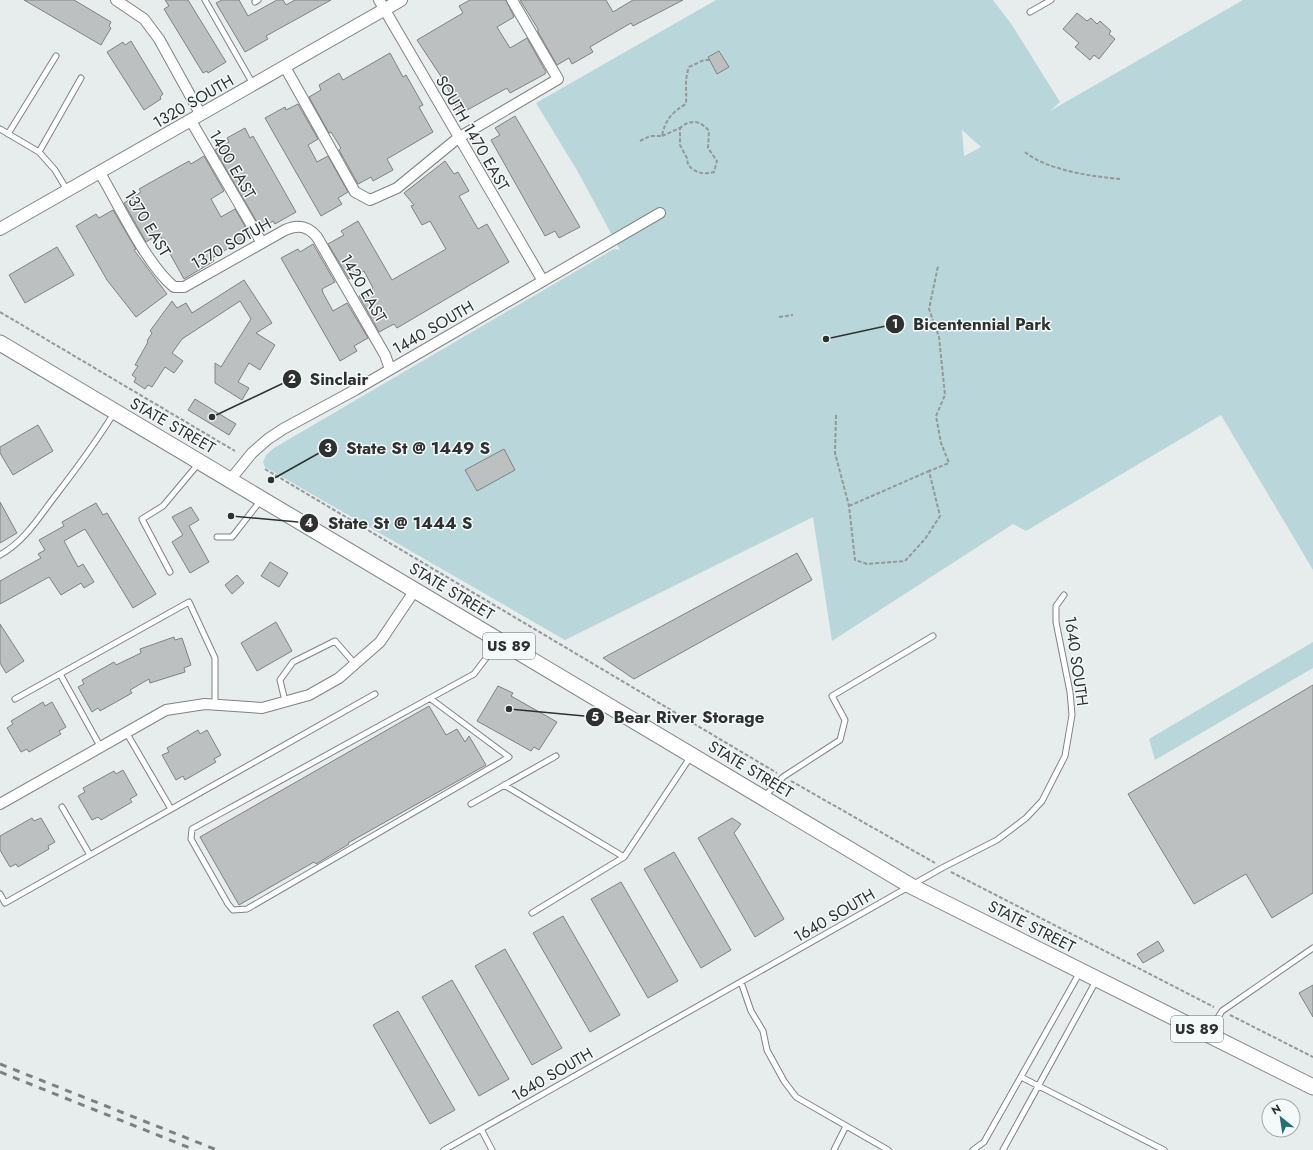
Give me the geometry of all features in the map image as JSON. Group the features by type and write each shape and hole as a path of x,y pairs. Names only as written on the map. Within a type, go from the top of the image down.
{"main road":[{"name":"STATE STREET","path":"0,343 911,886 1313,1087"}],"street":[{"name":"1400 EAST","path":"116,0 144,19 159,39 196,118 262,243"},
{"name":"1320 SOUTH","path":"0,230 285,67 382,5 401,0"},
{"path":"285,67 355,192 370,200 397,188 458,138 558,79 512,0"},
{"name":"SOUTH 1470 EAST","path":"382,5 458,138 543,280"},
{"name":"1370 EAST","path":"100,173 146,252 165,278 174,287"},
{"name":"1440 SOUTH","path":"230,480 249,456 268,439 660,213"},
{"name":"1370 SOTUH","path":"174,287 184,287 292,227 305,227"},
{"name":"1420 EAST","path":"305,227 317,237 385,356 390,369"},
{"path":"0,804 166,710 205,704 262,708 310,695 340,678 380,642 415,590"}],"lane":[{"path":"205,0 254,85"},
{"path":"1030,12 1051,0"},
{"path":"8,134 56,56"},
{"path":"39,152 81,78"},
{"path":"0,129 39,152 55,170 68,191"},
{"path":"0,555 12,548 33,527 88,455 115,412"},
{"path":"170,572 142,519 163,506 200,462"},
{"path":"217,537 232,538 262,499"},
{"name":"1640 SOUTH","path":"444,1150 911,886 996,840 1026,818 1042,801 1065,756 1072,715 1070,692 1056,622 1056,606 1064,595"},
{"path":"15,699 189,602 215,658 215,704"},
{"path":"764,798 783,777 840,740 845,720 832,696 933,636"},
{"path":"285,701 280,680 293,662 335,641 355,664"},
{"path":"431,699 509,757 247,909 240,911 233,910 228,904 191,839 192,829 474,674 500,641"},
{"path":"60,674 100,746"},
{"path":"0,894 2,904 375,694"},
{"path":"126,732 170,809"},
{"path":"532,913 624,857 692,755"},
{"path":"471,804 556,756"},
{"path":"504,785 624,857"},
{"path":"62,807 90,855"},
{"path":"1208,1034 1222,1011 1313,948"},
{"path":"973,1150 984,1142 1081,971"},
{"path":"1003,1150 1097,979"},
{"path":"741,982 751,1011 763,1031 767,1050 784,1081 796,1097 888,1150"},
{"path":"1021,1077 1164,1150"},
{"path":"834,1150 846,1126"},
{"path":"481,1129 492,1150"}],"path":[{"path":"662,136 664,124 673,112 686,104 687,91 684,79 689,68 704,60 709,60"},
{"path":"640,142 650,136 662,136 692,121 704,125 709,130 708,148 717,161 714,172 705,174 698,172 688,165 687,158 680,145 680,128"},
{"path":"1025,152 1042,163 1093,177 1121,179"},
{"path":"850,506 949,463 941,444 936,416 945,395 939,337 929,309 938,266"},
{"path":"0,312 234,451"},
{"path":"779,316 793,315"},
{"path":"836,415 835,453 850,506 855,560 866,564 905,561 925,539 940,516 929,471"}],"shaded area":[{"path":"716,0 993,0 1012,25 1060,102 1050,111 1243,0 1313,0 1313,570 1221,415 1026,531 1013,524 832,641 813,517 565,640 265,467 263,462 266,455 274,448 614,249 620,250 578,172 536,103","holes":["962,130 981,147 964,156"]},
{"path":"1313,642 1313,668 1155,760 1149,739"}],"building":[{"path":"24,0 74,0 111,22 109,26 111,28 101,45"},
{"path":"165,0 188,0 226,62 208,73 207,71 203,73 164,9 169,6"},
{"path":"222,0 239,0 248,16 277,0 283,0 286,5 295,0 331,0 266,36 268,39 245,52 216,3"},
{"path":"470,0 506,0 514,17 497,27 510,48 527,38 546,72 545,74 510,93 507,88 460,114 444,81 417,40 463,13 459,6"},
{"path":"520,0 606,0 613,12 633,0 683,0 633,26 631,23 590,47 593,52 572,64 569,58 557,65 538,32 538,29"},
{"path":"1077,13 1087,21 1091,18 1097,24 1100,21 1111,31 1109,34 1115,39 1099,59 1094,55 1090,60 1075,47 1079,43 1063,29"},
{"path":"131,41 163,94 160,97 161,99 144,110 107,52 123,42 125,45"},
{"path":"719,51 729,67 717,74 708,57"},
{"path":"390,53 403,77 406,75 423,105 419,107 433,132 387,159 393,170 373,181 371,177 358,184 339,150 341,148 331,132 329,133 309,97 321,90 319,85 339,73 343,80"},
{"path":"298,104 318,139 308,145 317,162 328,156 348,192 338,198 342,204 321,216 265,118 285,107 286,110"},
{"path":"515,116 580,227 559,238 555,231 545,236 491,140 500,135 495,128"},
{"path":"245,128 250,138 253,136 296,212 275,224 273,221 261,229 215,150 229,142 227,138"},
{"path":"204,156 224,191 211,199 221,217 235,209 250,235 212,258 214,261 184,279 159,234 146,242 124,203 141,192 139,189 189,161 191,164"},
{"path":"445,161 454,174 458,172 469,191 459,196 478,229 487,224 509,262 397,328 394,324 379,332 359,296 373,288 364,271 349,279 328,244 344,235 341,231 358,221 392,280 446,249 430,221 422,225 411,206 414,205 404,193"},
{"path":"113,210 136,249 134,250 167,294 136,317 107,280 76,226 96,214 99,218"},
{"path":"313,244 335,282 322,289 333,311 347,303 368,338 354,346 357,351 340,361 281,258 298,249 300,252"},
{"path":"57,247 74,275 25,303 9,275"},
{"path":"244,280 272,323 256,333 275,345 260,370 249,363 238,382 249,388 242,400 215,383 215,363 221,367 251,319 240,301 182,339 172,353 183,361 174,373 165,367 152,387 148,385 145,389 134,382 136,378 132,375 138,366 135,365 152,333 150,331 172,301 177,308 186,303 192,313"},
{"path":"195,399 236,424 229,435 188,410"},
{"path":"38,425 53,451 13,475 0,453 0,447"},
{"path":"504,449 515,470 477,491 465,470"},
{"path":"0,502 17,533 0,543"},
{"path":"96,503 103,515 107,513 156,594 133,608 85,529 64,541 78,567 83,564 94,582 84,588 81,583 61,595 49,577 0,604 0,581 41,558 38,554 45,550 39,540 64,526 62,522"},
{"path":"191,507 199,520 189,526 209,562 190,573 172,542 183,535 172,517"},
{"path":"797,553 812,580 634,679 603,658"},
{"path":"270,562 288,573 279,587 261,576"},
{"path":"237,575 244,583 232,594 225,585"},
{"path":"276,622 292,651 257,671 241,643"},
{"path":"0,624 24,661 6,673 0,663"},
{"path":"174,637 175,640 182,638 191,665 184,668 185,672 150,683 149,679 130,690 132,693 100,711 98,708 92,712 78,687 84,684 82,680 114,662 116,665 141,653 140,649"},
{"path":"1313,685 1313,893 1272,918 1246,874 1194,904 1128,794"},
{"path":"498,686 513,693 511,696 557,722 539,750 534,747 531,751 477,721"},
{"path":"43,702 45,706 52,702 66,727 59,731 61,734 29,752 27,749 21,752 7,728 13,724 11,721"},
{"path":"429,706 446,735 457,729 465,742 469,736 486,765 348,843 349,844 316,864 314,862 239,905 200,837"},
{"path":"198,730 200,734 207,730 221,755 214,759 216,762 185,780 183,776 176,780 162,755 169,752 167,748"},
{"path":"123,770 137,795 130,799 132,802 101,820 98,817 92,820 78,796 85,792 83,788 114,771 116,774"},
{"path":"32,818 34,821 41,818 55,842 48,846 49,849 18,867 16,864 10,867 0,850 0,836"},
{"path":"732,818 741,824 734,833 784,919 755,937 698,838"},
{"path":"674,852 731,950 701,968 644,869"},
{"path":"621,882 678,981 648,998 591,899"},
{"path":"563,916 620,1015 590,1032 533,933"},
{"path":"1158,941 1164,951 1143,963 1137,954"},
{"path":"505,949 562,1048 532,1065 475,966"},
{"path":"452,980 509,1079 479,1096 422,997"},
{"path":"1313,985 1313,1017 1299,993"},
{"path":"398,1011 455,1110 430,1124 373,1025"}],"railway":[{"path":"0,1064 217,1150"},
{"path":"0,1072 195,1150"}],"place":[{"name":"Bicentennial Park","path":"826,339"},
{"name":"Sinclair","path":"212,417"},
{"name":"State St @ 1449 S","path":"271,480"},
{"name":"State St @ 1444 S","path":"231,516"},
{"name":"Bear River Storage","path":"509,709"}]}
